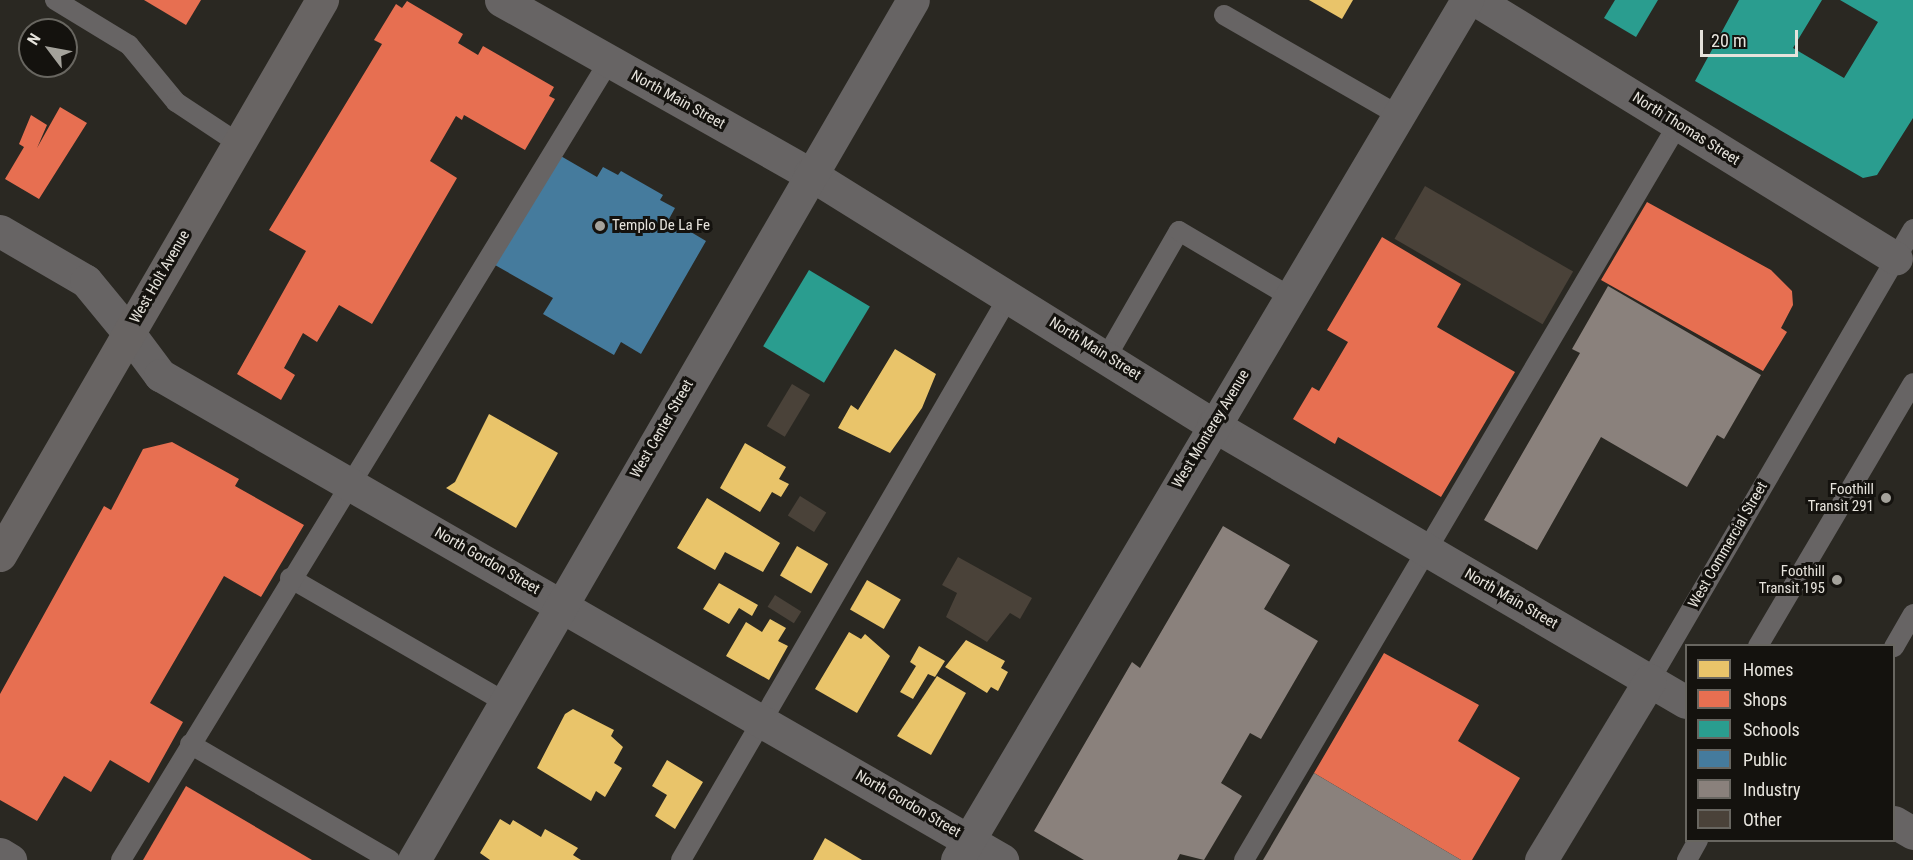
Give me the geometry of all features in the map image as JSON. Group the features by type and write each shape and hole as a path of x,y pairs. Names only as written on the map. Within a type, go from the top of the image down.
{"main road":[{"name":"West Holt Avenue","path":"3,542 128,332 319,1"}],"street":[{"name":"North Main Street","path":"501,0 810,174 1107,356 1213,425 1685,701"},
{"name":"West Center Street","path":"414,860 913,0"},
{"name":"West Monterey Avenue","path":"963,850 1289,296 1467,0"},
{"name":"North Thomas Street","path":"1476,0 1896,258"},
{"name":"North Gordon Street","path":"0,231 87,281 160,375 562,603 762,720 963,850 1002,860"},
{"name":"West Commercial Street","path":"1541,860 1650,680"},
{"path":"1895,823 1913,833"}],"lane":[{"path":"54,0 129,45 176,102 238,143"},
{"path":"1224,15 1398,115"},
{"path":"121,860 348,481 609,61"},
{"path":"1244,860 1677,124"},
{"name":"West Commercial Street","path":"1650,680 1913,230"},
{"path":"1107,356 1179,231 1289,296"},
{"path":"681,860 1009,296"},
{"path":"1759,644 1913,383"},
{"path":"290,578 505,702"},
{"path":"1895,644 1913,614"},
{"path":"190,744 390,860"},
{"path":"1687,860 1697,842"}],"building: Homes":[{"path":"1309,0 1353,0 1342,19"},
{"path":"895,349 936,374 922,408 890,453 838,428 851,405 858,410"},
{"path":"489,414 558,453 516,528 446,488 455,482"},
{"path":"745,443 786,467 779,479 789,484 781,497 772,492 760,512 720,488"},
{"path":"707,498 780,543 763,572 725,552 715,570 677,548"},
{"path":"797,546 828,564 811,593 780,575"},
{"path":"867,580 901,600 884,629 850,609"},
{"path":"719,583 758,605 752,616 739,608 729,624 703,609"},
{"path":"770,619 786,628 778,641 788,646 769,680 726,656 746,622 762,632"},
{"path":"849,632 861,639 865,634 890,656 857,713 815,689"},
{"path":"966,640 1005,661 1001,668 1008,672 998,691 991,687 987,693 945,667"},
{"path":"919,646 945,661 935,677 928,674 913,699 900,692 916,666 910,662"},
{"path":"937,676 966,693 931,755 897,736"},
{"path":"573,709 614,730 611,736 623,747 614,763 622,768 605,797 596,791 591,801 537,768 565,714"},
{"path":"667,760 703,782 675,829 655,816 667,795 652,786"},
{"path":"500,819 510,825 513,820 541,837 545,829 578,848 573,855 581,860 490,860 480,853"},
{"path":"825,838 862,860 813,860"}],"building: Shops":[{"path":"144,0 201,0 186,25"},
{"path":"407,1 463,34 458,43 478,55 483,46 554,87 549,96 555,99 525,150 464,115 462,120 456,116 430,161 457,178 372,324 339,305 317,342 303,333 284,368 295,375 281,400 237,374 306,251 269,230 382,44 374,40 396,4 402,8"},
{"path":"60,107 87,123 39,199 5,179 24,147 19,144 31,115 47,125 37,148"},
{"path":"1647,202 1771,270 1792,291 1793,305 1781,328 1787,332 1763,371 1601,280"},
{"path":"1382,237 1461,284 1437,327 1515,372 1441,497 1338,437 1335,444 1293,419 1312,387 1319,391 1348,342 1327,330"},
{"path":"172,442 239,479 235,486 304,525 261,597 224,576 150,703 183,722 149,783 110,760 91,792 64,776 37,821 0,800 0,694 104,506 111,510 143,449"},
{"path":"1384,653 1479,705 1458,741 1520,778 1472,860 1461,860 1314,773"},
{"path":"186,786 312,860 143,860"}],"building: Schools":[{"path":"1615,0 1658,0 1636,37 1604,18"},
{"path":"1739,0 1822,0 1793,48 1844,78 1878,22 1840,0 1913,0 1913,118 1877,175 1863,178 1695,81"},
{"path":"809,270 870,307 824,383 763,346"}],"building: Public":[{"path":"559,155 597,177 603,167 618,175 621,171 663,195 660,200 675,208 669,219 706,241 641,354 621,342 614,355 543,314 553,298 495,265"}],"building: Industry":[{"path":"1608,286 1761,375 1724,439 1717,435 1687,487 1601,437 1537,550 1484,520 1580,353 1572,349"},
{"path":"1223,526 1290,565 1264,609 1318,641 1261,739 1250,733 1221,783 1242,796 1204,860 1180,854 1177,860 1084,860 1034,831 1132,662 1140,668"},
{"path":"1314,773 1461,860 1263,860"}],"building: Other":[{"path":"1425,186 1573,272 1543,324 1394,239"},
{"path":"792,384 810,395 785,437 767,426"},
{"path":"800,496 826,512 814,532 788,516"},
{"path":"958,557 1032,598 1020,619 1010,613 987,642 946,617 957,593 942,585"},
{"path":"775,595 801,611 794,623 768,607"}],"place":[{"name":"Templo De La Fe","path":"600,226"},
{"name":"Foothill Transit 291","path":"1886,498"},
{"name":"Foothill Transit 195","path":"1837,580"}]}
